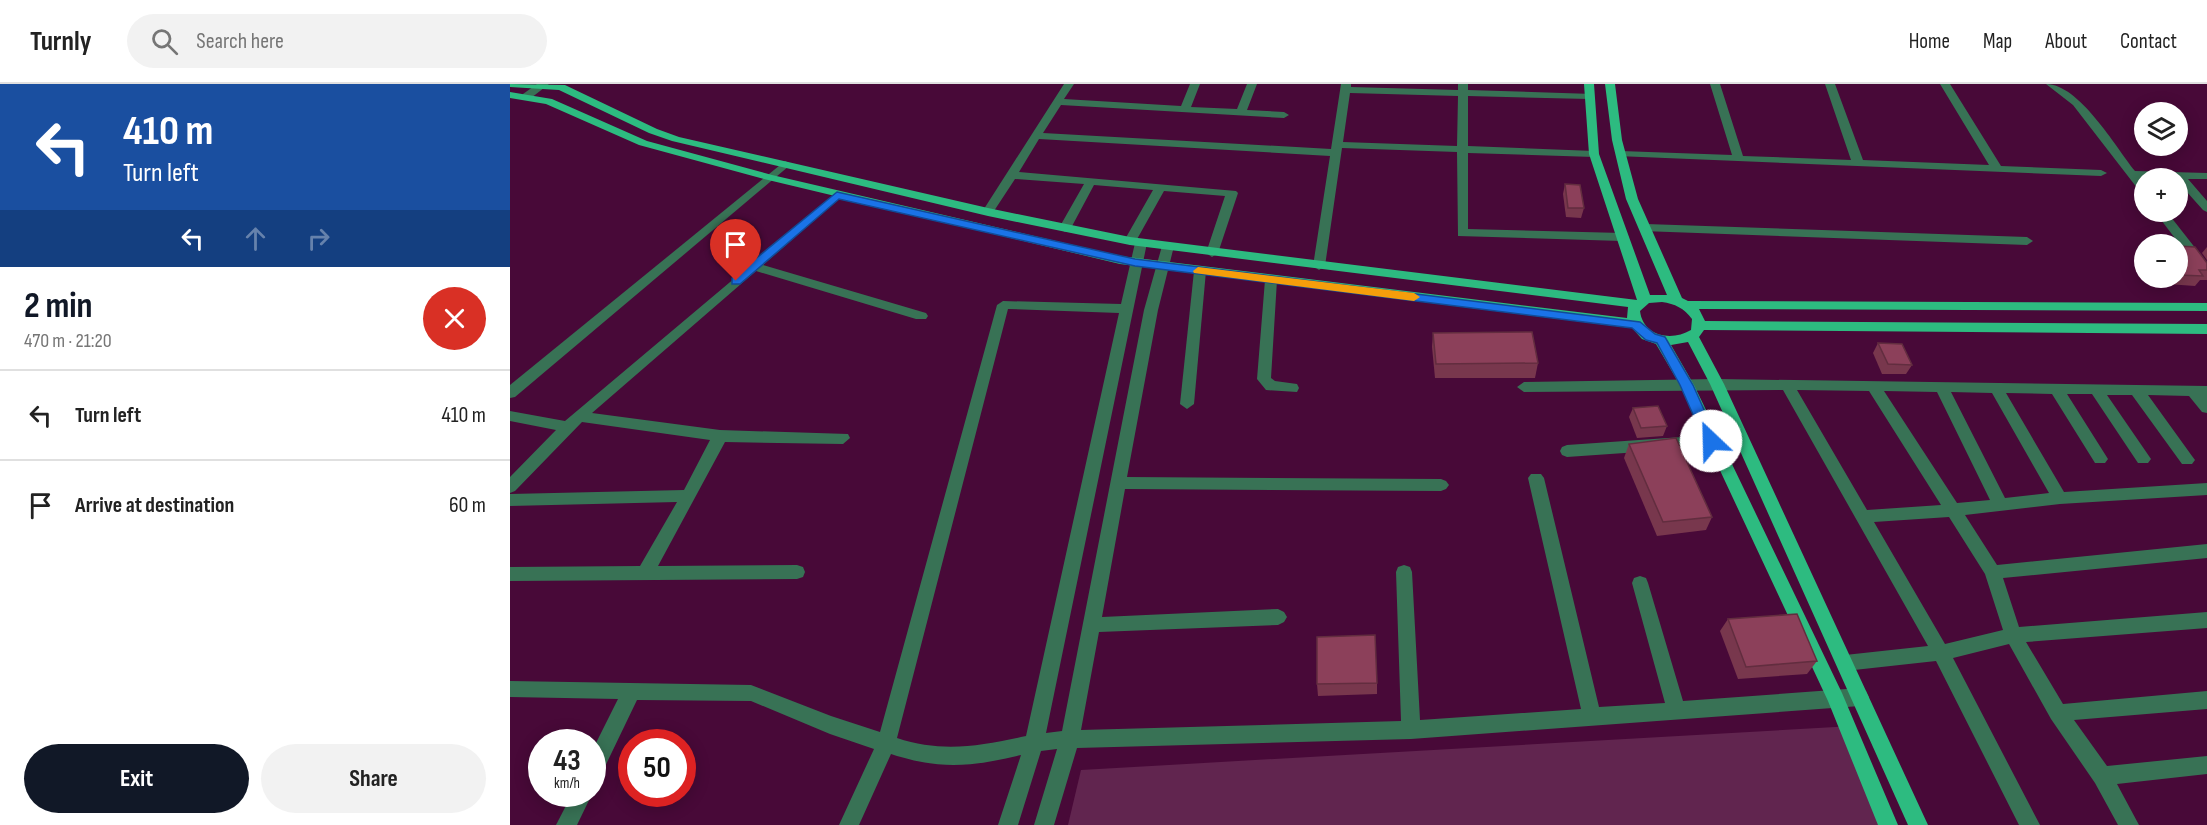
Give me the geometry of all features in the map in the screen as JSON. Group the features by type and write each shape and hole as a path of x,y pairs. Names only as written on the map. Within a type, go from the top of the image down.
{"main road":[{"path":"510,84 544,84 569,90 669,137 988,212 1136,242 1212,253 1641,302 1665,298 1681,302 2207,307"},
{"path":"1589,84 1594,154 1641,302 1633,317 1636,324 1650,337 1683,341 1696,331 2207,329"},
{"path":"1610,84 1621,154 1632,199 1681,302 1699,318 1696,331 1717,384 1918,825"},
{"path":"510,95 548,101 643,143 768,177 837,195 1135,262 1636,324"},
{"path":"1661,340 1687,385 1711,441 1836,699 1888,825"}],"street":[{"path":"527,96 544,84"},
{"path":"988,212 1069,84"},
{"path":"1184,110 1195,84"},
{"path":"1241,113 1252,84"},
{"path":"1715,84 1739,159"},
{"path":"1830,84 1858,163"},
{"path":"1945,84 1997,169"},
{"path":"2051,84 2077,103 2134,177"},
{"path":"1319,266 1346,87 1463,89 1589,96"},
{"path":"1463,89 1462,233 1622,237"},
{"path":"1058,102 1284,115"},
{"path":"1037,136 1336,149 1594,154"},
{"path":"1621,154 2101,173"},
{"path":"510,393 785,164"},
{"path":"1013,174 1232,193 1212,253"},
{"path":"2188,176 2207,176"},
{"path":"1065,228 1091,181"},
{"path":"2188,186 2207,208"},
{"path":"1008,825 1035,743 1127,309 1136,242 1160,187"},
{"path":"510,487 574,421 837,195"},
{"path":"2169,222 2207,272"},
{"path":"1646,228 2027,241"},
{"path":"1044,825 1070,739 1117,483 1161,266 1168,246"},
{"path":"754,266 921,316"},
{"path":"1187,404 1200,271"},
{"path":"1271,280 1264,379 1271,386 1292,388"},
{"path":"849,825 886,744 1003,305 1127,309"},
{"path":"1524,387 1717,384 2200,390 2207,408"},
{"path":"1786,385 1941,653 2030,825"},
{"path":"1873,386 1993,572 2013,635 2058,713 2102,776 2129,825"},
{"path":"1941,387 2000,503"},
{"path":"1996,388 2060,498"},
{"path":"2095,388 2143,459"},
{"path":"2056,389 2100,459"},
{"path":"2136,390 2187,460"},
{"path":"510,416 720,436 843,438"},
{"path":"645,573 720,436"},
{"path":"1567,451 1711,441"},
{"path":"1536,478 1593,717"},
{"path":"1117,483 1441,485"},
{"path":"1862,517 2060,498 2207,489"},
{"path":"510,500 689,496"},
{"path":"1993,572 2207,551"},
{"path":"510,574 796,572"},
{"path":"1404,572 1411,730"},
{"path":"1640,583 1677,711"},
{"path":"1092,625 1278,617"},
{"path":"1845,663 1941,653 2013,635 2207,621"},
{"path":"510,689 751,693 830,725 921,755 978,756 1035,743 1070,739 1411,730 1860,697"},
{"path":"606,744 632,691"},
{"path":"2058,713 2207,700"},
{"path":"2102,776 2207,765"},
{"path":"566,825 575,807"}],"shaded area":[{"path":"1853,726 1894,825 1068,825 1081,770"}],"building":[{"path":"1565,184 1580,185 1584,208 1568,208"},
{"path":"2188,247 2195,247 2207,263 2207,270 2199,270 2203,276 2188,275"},
{"path":"1532,332 1538,363 1436,364 1433,333"},
{"path":"1878,343 1902,344 1912,365 1888,364"},
{"path":"1658,406 1667,426 1641,428 1633,408"},
{"path":"1676,438 1712,517 1663,522 1629,444"},
{"path":"1797,614 1817,661 1746,667 1728,619"},
{"path":"1375,635 1377,683 1317,684 1317,637"}],"slow traffic":[{"path":"1198,271 1414,297"}],"route":[{"path":"736,281 837,195 1120,260 1636,324 1650,337 1661,340 1687,385 1711,441"}]}
